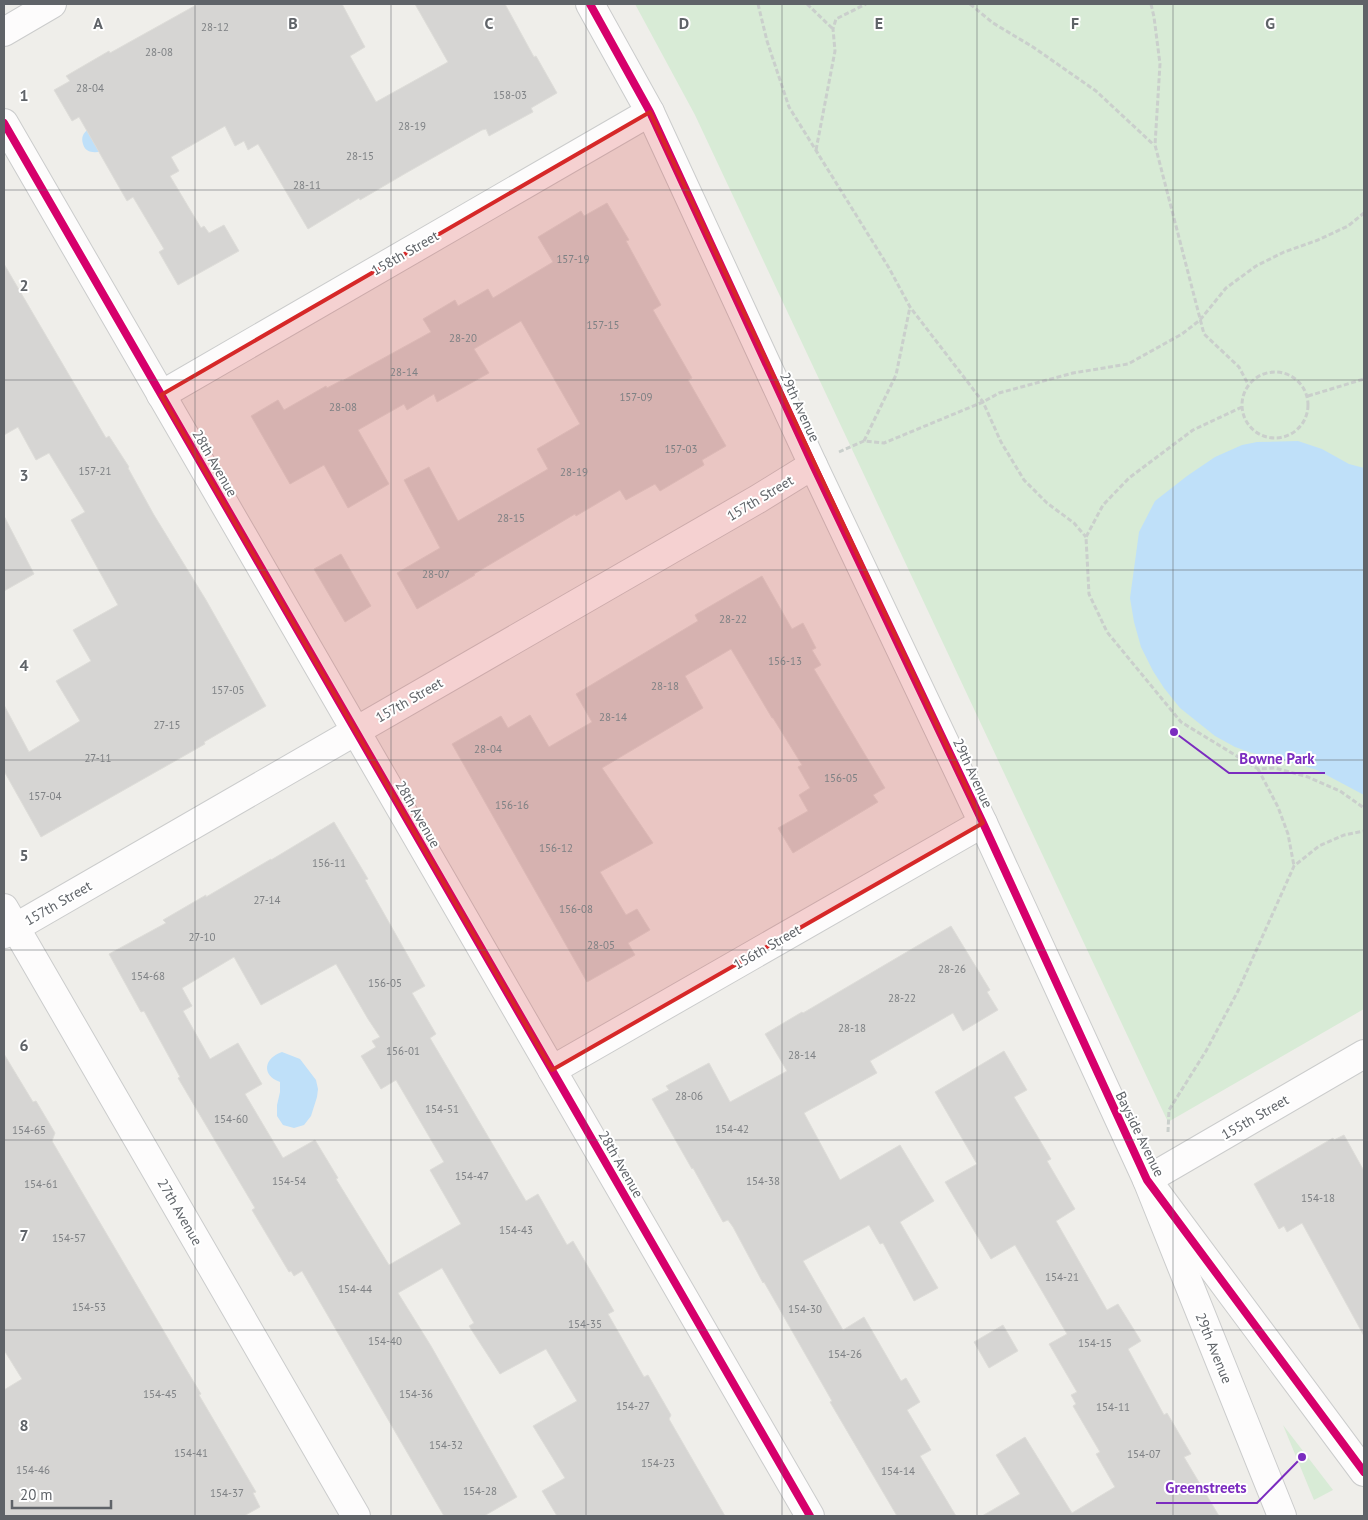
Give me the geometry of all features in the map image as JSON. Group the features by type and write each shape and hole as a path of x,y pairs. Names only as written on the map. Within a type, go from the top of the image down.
{"street":[{"path":"4,32 52,4"},
{"name":"29th Avenue","path":"590,4 650,112 813,465 982,823"},
{"name":"158th Street","path":"161,395 650,112"},
{"name":"28th Avenue","path":"4,123 810,1516"},
{"name":"157th Street","path":"8,923 356,731 749,504 813,465"},
{"name":"156th Street","path":"552,1070 982,823"},
{"name":"Bayside Avenue","path":"982,823 1147,1180 1364,1472"},
{"name":"27th Avenue","path":"8,923 356,1516"},
{"name":"155th Street","path":"1147,1180 1364,1054"},
{"name":"29th Avenue","path":"1147,1180 1282,1516"}],"path":[{"path":"758,4 767,41 789,107 889,268 910,307 983,402 1001,442 1024,480 1047,503 1074,523 1086,537"},
{"path":"807,4 833,29"},
{"path":"816,150 834,51 833,29 836,20 866,4"},
{"path":"970,4 993,23 1033,47 1096,91 1155,145"},
{"path":"1151,4 1160,64 1155,145 1204,334 1239,367 1248,384"},
{"path":"813,465 864,441 884,443 983,402 998,392 1064,375 1128,364 1182,334 1200,320 1226,288 1256,266 1284,252 1318,240 1348,226 1364,213"},
{"path":"864,441 896,375 910,307"},
{"path":"1275,371 1286,373 1296,378 1303,386 1307,396 1308,408 1306,418 1300,427 1291,434 1280,438 1269,438 1259,434 1250,427 1244,418 1242,407 1242,396 1248,384 1254,378 1264,373 1275,371"},
{"path":"1307,396 1364,379"},
{"path":"1242,407 1193,430 1128,478 1103,505 1086,537 1089,594 1108,632 1181,722 1258,769 1278,807 1288,834 1294,866"},
{"path":"1258,769 1274,768 1308,777 1340,791 1364,808"},
{"path":"1168,1135 1169,1110 1206,1051 1238,991 1294,866 1319,846 1344,835 1364,831"}],"highlighted area":[{"path":"650,112 983,823 552,1070 161,395"}],"green space":[{"path":"635,4 1364,4 1364,1009 1168,1122 695,115"},
{"path":"1283,1425 1333,1490 1314,1500"}],"water":[{"path":"88,129 122,145 100,152 89,151 85,149 82,139"},
{"path":"1298,441 1322,449 1349,464 1364,468 1364,795 1317,770 1252,753 1235,747 1215,736 1180,708 1164,688 1141,647 1134,622 1130,598 1139,532 1155,501 1215,457 1242,445 1257,442"},
{"path":"282,1052 300,1059 316,1080 318,1089 311,1116 304,1125 294,1128 283,1125 277,1116 280,1082 270,1075 267,1067 271,1058"}],"building":[{"path":"198,4 342,4 365,47 350,56 376,102 448,62 415,4 505,4 534,57 536,56 557,93 531,108 533,112 489,136 486,129 482,130 360,200 359,198 308,229 258,144 248,150 244,141 235,146 225,126 171,157 179,171 170,176 201,228 204,226 209,233 224,225 239,251 178,285 159,252 164,249 133,197 127,201 79,117 72,121 54,90 70,81 66,76"},
{"path":"607,203 629,240 626,241 661,305 653,310 692,378 688,380 726,446 702,460 704,465 660,491 655,484 626,500 620,490 576,516 575,514 417,609 397,573 440,548 404,480 429,467 458,521 548,469 537,449 580,424 521,321 474,349 489,373 437,402 434,394 407,410 404,404 358,430 389,484 348,508 324,465 290,484 251,416 278,400 284,410 326,386 327,388 342,381 431,332 423,319 455,300 458,306 488,289 493,298 553,262 538,237 581,211 584,216"},
{"path":"4,264 106,438 109,436 129,467 154,515 206,600 266,706 204,742 205,744 41,837 4,771 4,705 29,752 80,721 56,681 91,661 73,630 118,605 71,520 85,512 49,453 36,460 18,427 4,435"},
{"path":"4,516 34,574 4,591"},
{"path":"341,554 371,606 345,622 314,569"},
{"path":"762,576 792,629 803,623 816,648 812,650 821,665 814,669 885,788 873,795 878,802 793,853 778,828 808,811 799,795 810,788 798,767 802,765 731,649 685,676 703,708 602,768 653,843 600,872 626,915 637,909 650,930 628,943 635,955 587,982 452,744 501,716 508,728 530,715 549,747 592,722 576,694 698,621 695,615"},
{"path":"334,822 368,879 365,880 425,986 412,993 436,1034 430,1038 526,1201 538,1194 567,1245 573,1241 614,1311 608,1314 644,1377 648,1375 671,1415 669,1419 725,1516 557,1516 542,1491 565,1478 533,1426 577,1401 546,1349 500,1374 469,1326 474,1323 442,1268 398,1293 431,1346 517,1497 484,1516 444,1516 302,1271 294,1276 291,1271 289,1272 252,1210 255,1208 178,1078 180,1077 144,1011 141,1012 109,954 166,923 163,920 206,895 206,897","holes":["234,957 261,1005 336,964 380,1037 372,1041 376,1047 361,1056 381,1089 396,1080 444,1162 430,1170 461,1224 389,1265 336,1179 338,1178 315,1140 283,1158 245,1094 262,1084 238,1043 210,1059 183,1011 192,1006 182,988"]},
{"path":"951,926 990,990 987,992 998,1010 963,1031 953,1013 870,1061 877,1073 804,1113 840,1180 900,1145 934,1201 900,1222 938,1288 914,1301 883,1243 880,1244 869,1225 803,1261 843,1330 864,1317 901,1381 906,1378 920,1402 907,1410 931,1450 920,1456 956,1516 897,1516 830,1402 832,1401 763,1283 733,1227 728,1220 723,1222 652,1099 669,1090 666,1086 709,1063 730,1102 787,1071 765,1034"},
{"path":"1004,1051 1027,1090 1014,1097 1051,1159 1047,1161 1075,1209 1056,1221 1107,1310 1118,1304 1141,1341 1128,1349 1164,1415 1167,1413 1191,1454 1184,1457 1219,1516 982,1516 1020,1494 996,1455 1025,1437 1072,1513 1115,1487 1096,1454 1100,1452 1073,1406 1076,1404 1071,1395 1077,1392 1049,1344 1067,1334 1015,1245 991,1259 945,1182 977,1164 935,1092"},
{"path":"4,1054 33,1102 36,1101 55,1133 52,1141 201,1394 199,1395 256,1492 253,1493 260,1507 244,1516 4,1516 4,1390 22,1379 4,1350"},
{"path":"1344,1135 1364,1171 1364,1336 1302,1223 1287,1232 1284,1226 1279,1229 1254,1184 1333,1138 1334,1140"},
{"path":"1003,1325 1018,1351 989,1368 974,1342"}],"cycle path":[{"path":"590,4 650,112 813,465 983,823 1147,1180 1364,1472"},
{"path":"4,123 810,1516"}],"place":[{"name":"Bowne Park","path":"1174,732"},
{"name":"Greenstreets","path":"1302,1457"}]}
